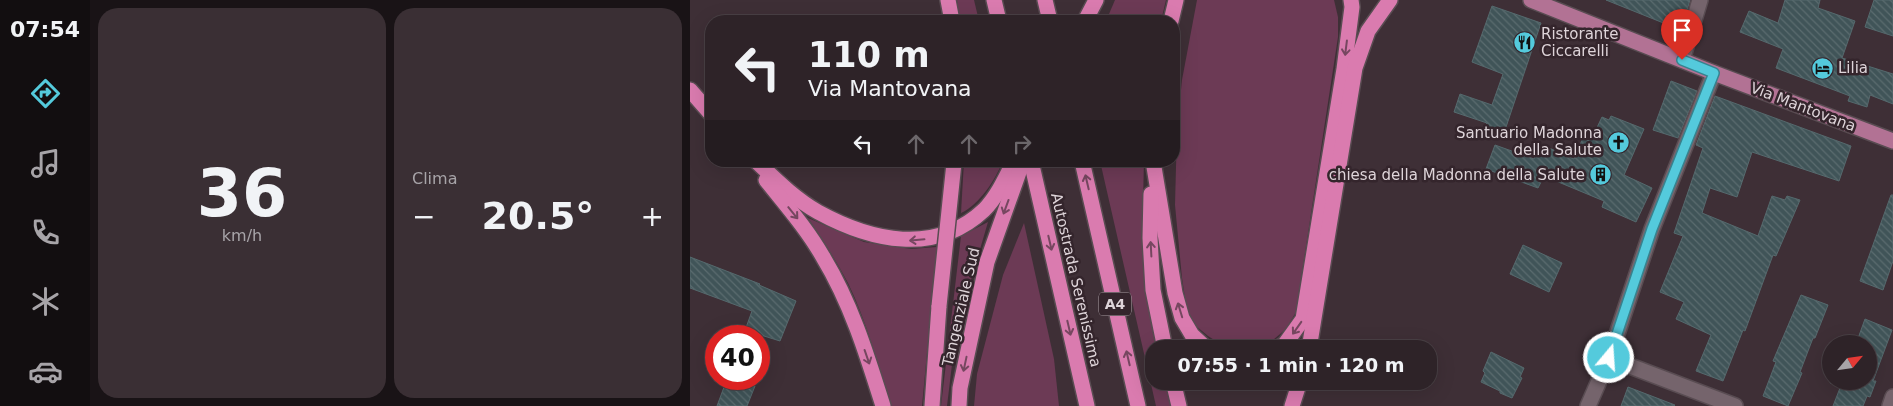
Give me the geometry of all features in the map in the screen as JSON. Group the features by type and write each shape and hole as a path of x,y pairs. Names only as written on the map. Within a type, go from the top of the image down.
{"highway":[{"path":"948,0 951,15"},
{"path":"994,0 997,15"},
{"path":"1045,0 1049,15"},
{"path":"1089,15 1096,0"},
{"path":"1172,15 1176,0"},
{"path":"1288,340 1303,319 1344,69 1352,7 1351,0"},
{"path":"1310,340 1355,68 1368,31 1390,0"},
{"path":"690,90 705,107"},
{"path":"757,167 803,226 824,257 850,308 883,406"},
{"path":"762,167 776,180 817,211 854,228 907,240 934,238 963,226 985,209 1000,188 1011,167"},
{"path":"932,406 939,306 953,167"},
{"name":"Tangenziale Sud","path":"959,406 960,388 987,262 1021,167"},
{"name":"Autostrada Serenissima","path":"1032,167 1087,406"},
{"name":"A4","path":"1083,167 1138,406"},
{"path":"1153,167 1150,238 1153,290 1163,340"},
{"path":"1154,167 1174,293 1182,318 1192,335 1197,340"},
{"path":"1175,390 1179,406"},
{"path":"1292,406 1297,390"}],"main road":[{"name":"Via Mantovana","path":"1532,0 1714,73 1893,141"}],"street":[{"path":"1682,60 1700,0"},
{"path":"1588,406 1609,358 1652,229 1714,73"},
{"path":"1609,358 1734,406"},
{"path":"1890,406 1893,397"}],"shaded area":[{"path":"957,0 974,0 978,15 958,15"},
{"path":"1115,0 1166,0 1162,15 1109,15"},
{"path":"1197,0 1334,0 1338,17 1338,37 1296,312 1286,329 1273,340 1214,340 1196,326 1187,311 1175,205 1176,167 1180,167 1180,100"},
{"path":"964,167 1000,167 981,198 961,213"},
{"path":"1101,167 1144,167 1145,265 1158,340 1145,340 1145,358"},
{"path":"808,218 864,242 911,249 937,247 922,406 891,406 872,344 855,298 839,266"},
{"path":"988,222 956,331 947,406 941,406 961,236"},
{"path":"1024,223 1054,359 1059,406 974,406 977,374 1003,275"},
{"path":"1152,390 1167,390 1171,406 1156,406"}],"building":[{"path":"1606,0 1690,0 1681,30"},
{"path":"1785,0 1820,0 1818,8 1855,21 1842,58 1893,74 1893,104 1870,95 1867,107 1848,101 1850,96 1776,68 1783,49 1740,32 1749,11 1778,23"},
{"path":"1874,0 1893,0 1893,36 1865,27"},
{"path":"1492,6 1541,23 1504,133 1485,127 1487,123 1454,112 1460,94 1492,105 1503,74 1472,62"},
{"path":"1671,81 1697,91 1678,138 1653,130"},
{"path":"1715,96 1851,146 1839,181 1752,152 1737,197 1710,188 1702,213 1758,236 1772,196 1785,200 1787,196 1800,200 1776,256 1773,255 1745,331 1743,330 1723,381 1696,371 1711,335 1676,319 1684,302 1660,292 1683,236 1674,233 1703,148 1696,145"},
{"path":"1611,116 1644,129 1624,175 1652,188 1636,222 1602,207 1604,201 1544,176 1538,188 1486,169 1495,145 1534,159 1540,144 1574,159 1585,133 1593,136 1602,117 1609,120"},
{"path":"1891,195 1893,195 1893,261 1883,290 1860,281"},
{"path":"1523,245 1562,263 1549,292 1510,274"},
{"path":"690,257 760,284 796,301 780,341 770,338 770,325 747,325 752,311 690,288"},
{"path":"1801,295 1828,305 1815,338 1813,338 1800,372 1802,373 1788,406 1763,396 1776,362 1773,361"},
{"path":"1865,319 1892,330 1878,368 1878,335 1859,335"},
{"path":"1491,352 1524,368 1520,377 1522,378 1512,398 1481,382 1485,373 1483,371"},
{"path":"1628,387 1675,405 1621,406"},
{"path":"723,390 753,390 747,406 717,406"},
{"path":"1839,390 1873,390 1870,397 1867,396 1863,406 1833,406"}],"place":[{"name":"Ristorante Ciccarelli","path":"1525,43"},
{"name":"Lilia","path":"1822,68"},
{"name":"Santuario Madonna della Salute","path":"1618,142"},
{"name":"chiesa della Madonna della Salute","path":"1601,175"}],"route":[{"path":"1609,358 1652,229 1714,73 1682,60"}]}
